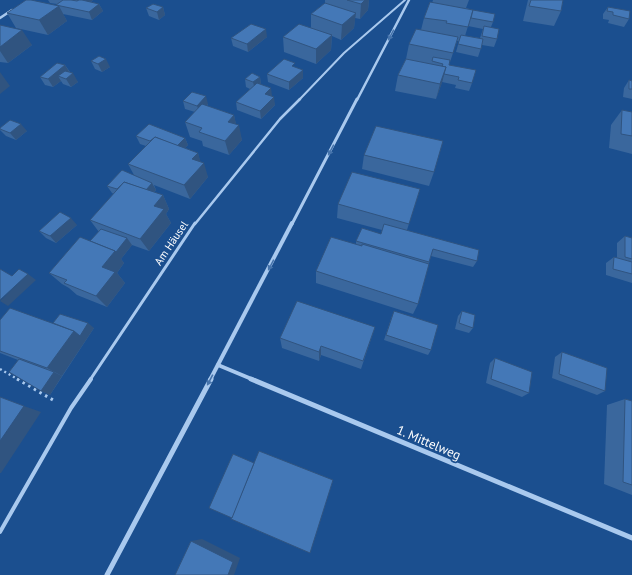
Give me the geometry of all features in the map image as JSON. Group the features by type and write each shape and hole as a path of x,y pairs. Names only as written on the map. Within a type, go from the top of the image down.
{"street":[{"path":"107,575 409,0"},
{"path":"0,18 16,7"},
{"name":"1. Mittelweg","path":"218,366 632,538"}],"lane":[{"name":"Am Häusel","path":"0,532 70,408 196,222 270,131 344,53 404,0"}],"path":[{"path":"0,369 70,408"}],"building":[{"path":"26,0 59,6 39,20 7,13"},
{"path":"63,0 82,0 99,4 89,12 56,5"},
{"path":"347,0 365,0 361,4"},
{"path":"531,0 563,0 561,11 529,6"},
{"path":"430,2 473,10 468,27 446,23 447,21 424,18"},
{"path":"325,3 356,13 342,25 311,14"},
{"path":"153,4 163,7 157,12 146,8"},
{"path":"608,7 630,11 629,19 613,15 613,12 607,11"},
{"path":"473,10 495,14 493,22 471,18"},
{"path":"251,24 266,29 247,44 231,38"},
{"path":"299,24 332,35 316,49 283,37"},
{"path":"0,25 22,30 0,47"},
{"path":"484,26 499,29 497,39 482,36"},
{"path":"416,29 458,37 453,53 409,44"},
{"path":"461,35 483,39 481,49 458,44"},
{"path":"99,56 106,59 98,64 91,61"},
{"path":"433,57 450,60 449,65 476,70 472,83 458,80 459,77 444,74 446,67 442,66 443,64 432,61"},
{"path":"284,59 295,63 292,66 303,70 289,82 267,74"},
{"path":"406,59 446,67 440,84 398,75"},
{"path":"57,63 65,65 48,79 40,77"},
{"path":"65,71 73,73 66,79 58,76"},
{"path":"252,73 260,77 253,82 245,79"},
{"path":"629,80 632,81 632,89 629,89"},
{"path":"257,83 271,88 265,94 274,97 260,111 236,102"},
{"path":"192,92 206,96 197,106 183,101"},
{"path":"202,104 234,115 228,122 239,125 225,141 199,132 202,128 185,122"},
{"path":"622,110 632,112 632,136 621,134"},
{"path":"10,120 21,124 10,133 0,129 0,128"},
{"path":"149,124 185,138 177,146 155,137 150,141 136,136"},
{"path":"376,126 443,141 434,172 364,155"},
{"path":"155,137 198,153 192,159 204,163 184,185 128,164"},
{"path":"122,170 152,183 146,190 124,182 117,189 107,186"},
{"path":"352,172 420,189 409,224 338,204"},
{"path":"124,182 163,195 154,206 164,209 140,239 90,220"},
{"path":"60,212 71,218 50,236 39,231"},
{"path":"384,224 479,250 477,261 433,249 429,262 356,241 362,228 381,234"},
{"path":"101,229 127,238 116,252 90,241"},
{"path":"625,236 632,238 632,259 625,257"},
{"path":"80,237 115,251 102,267 115,272 96,296 64,283 67,280 49,273"},
{"path":"331,237 362,246 362,244 429,264 418,304 316,271"},
{"path":"614,257 632,262 632,274 613,269"},
{"path":"0,269 12,276 19,269 28,274 0,300"},
{"path":"297,301 375,327 363,361 321,346 319,352 280,338"},
{"path":"10,308 74,331 47,368 0,351 0,320"},
{"path":"394,311 438,325 431,350 386,335"},
{"path":"462,311 475,315 473,328 459,323"},
{"path":"60,314 88,323 80,336 74,331 53,323"},
{"path":"562,352 607,368 605,391 559,374"},
{"path":"495,358 532,372 529,393 491,379"},
{"path":"19,359 54,372 41,391 9,372"},
{"path":"0,397 24,406 0,441"},
{"path":"625,399 632,401 632,485 623,482"},
{"path":"259,451 333,480 310,553 231,519"},
{"path":"233,454 254,463 232,518 209,508"},
{"path":"191,541 233,562 228,575 175,575"}]}
